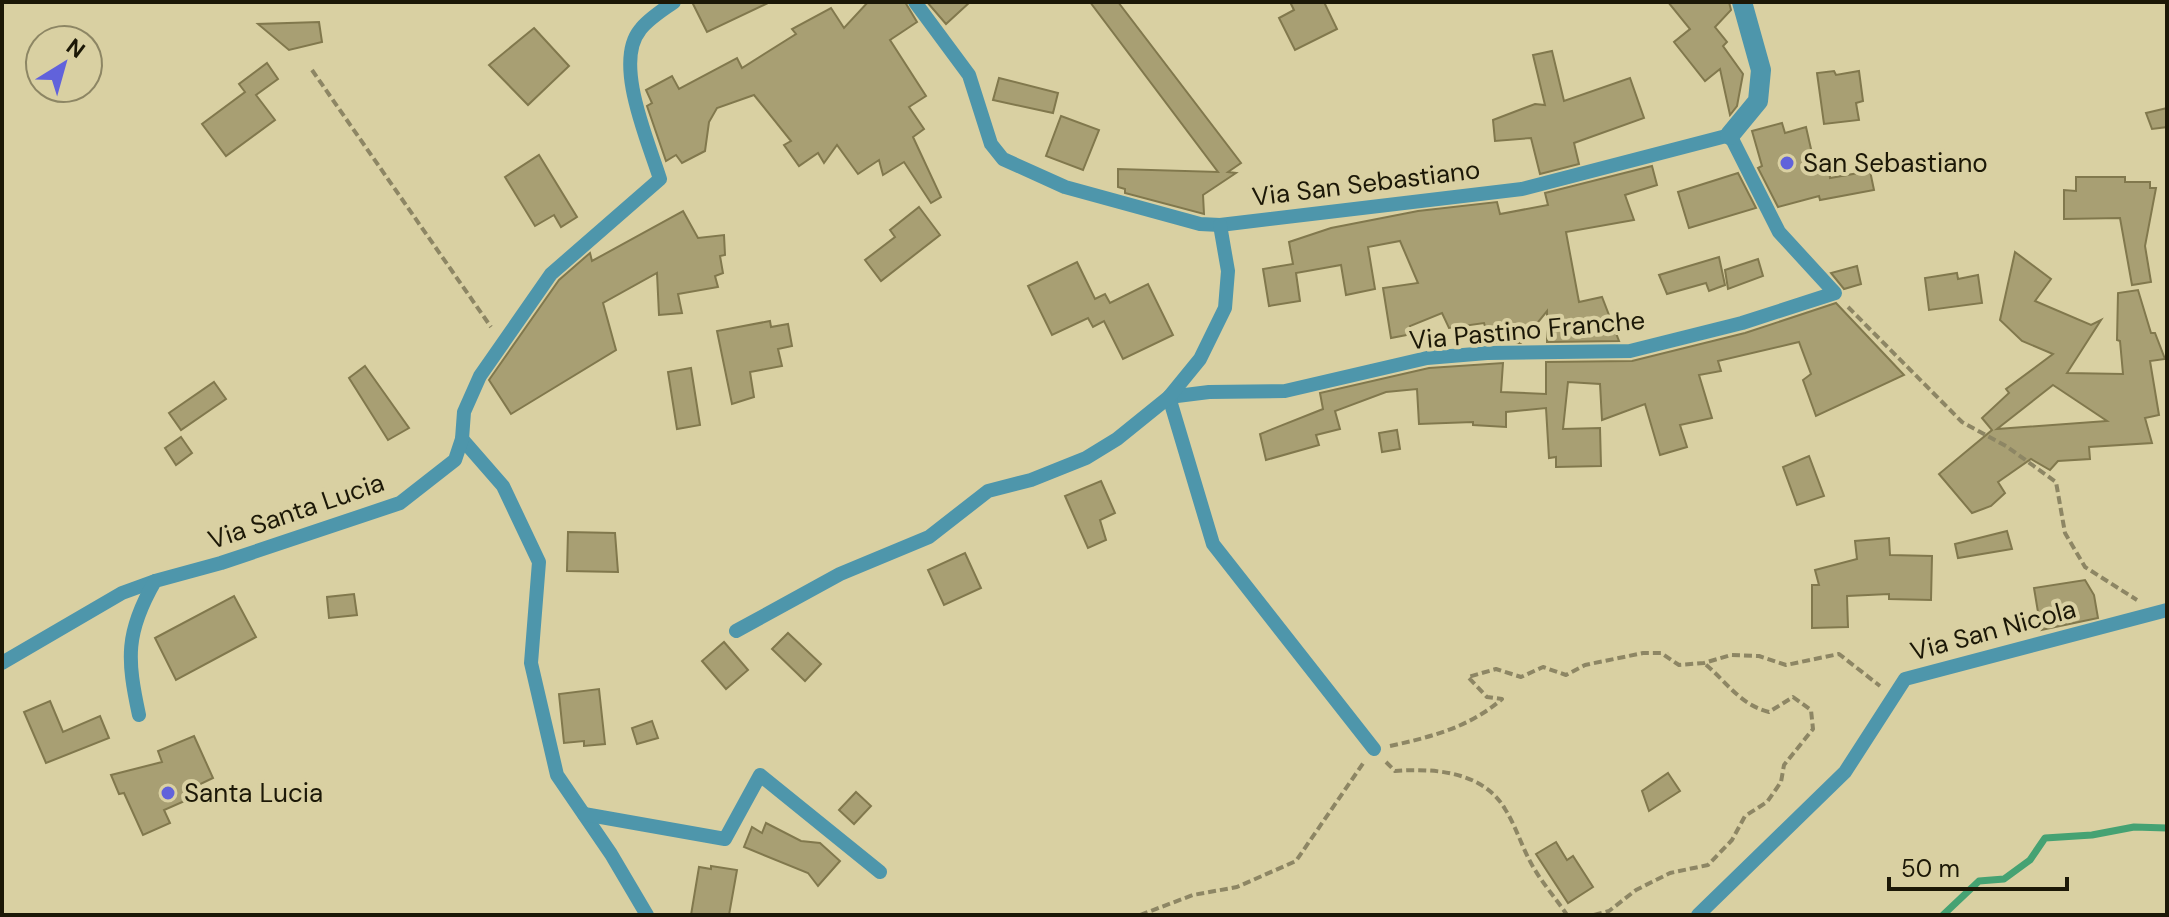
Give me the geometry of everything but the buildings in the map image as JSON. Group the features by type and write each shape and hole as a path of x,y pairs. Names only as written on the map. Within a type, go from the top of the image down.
{"street":[{"path":"1730,135 1758,101 1761,70 1742,2"}],"lane":[{"name":"Via Santa Lucia","path":"2,663 122,593 400,503 455,460 462,439 464,412 480,376 551,274 660,179 632,90 630,57 639,31 674,2"},
{"name":"Via San Sebastiano","path":"915,2 969,75 991,144 1003,159 1065,187 1200,224 1220,225 1522,189 1730,135"},
{"path":"1730,135 1779,232 1835,293"},
{"path":"736,631 840,574 929,537 988,491 1031,480 1086,458 1117,439 1169,397 1200,359 1225,308 1228,271 1220,225"},
{"name":"Via Pastino Franche","path":"1169,397 1209,392 1285,391 1427,358 1487,353 1630,351 1742,323 1835,293"},
{"path":"1169,397 1213,544 1374,749"},
{"path":"462,439 503,486 539,562 531,663 557,775 647,915"},
{"path":"139,715 128,663 144,599 155,581"},
{"name":"Via San Nicola","path":"1698,915 1845,772 1905,679 2159,611"},
{"path":"584,814 725,839 760,775 880,872"}],"path":[{"path":"312,70 503,344"},
{"path":"1835,293 1962,422 2006,446 2056,482 2065,533 2085,567 2159,611"},
{"path":"1140,915 1193,895 1237,887 1296,861 1374,749 1447,733 1468,719 1486,713 1502,699 1487,697 1468,677 1496,669 1521,677 1543,667 1566,675 1585,665 1643,653 1661,653 1679,665 1704,663 1731,655 1759,656 1786,665 1839,654 1862,675 1885,689 1892,699"},
{"path":"1594,915 1609,911 1636,890 1670,873 1708,865 1732,840 1745,816 1767,802 1781,782 1784,765 1813,729 1811,710 1793,697 1769,712 1745,705 1733,688 1704,663"},
{"path":"1374,749 1395,771 1426,768 1455,774 1486,787 1505,807 1535,871 1567,915"}],"waterway":[{"path":"1943,915 1979,881 2004,879 2030,860 2045,838 2092,835 2134,827 2167,828"}],"place":[{"name":"San Sebastiano","path":"1787,163"},
{"name":"Santa Lucia","path":"168,793"}]}
